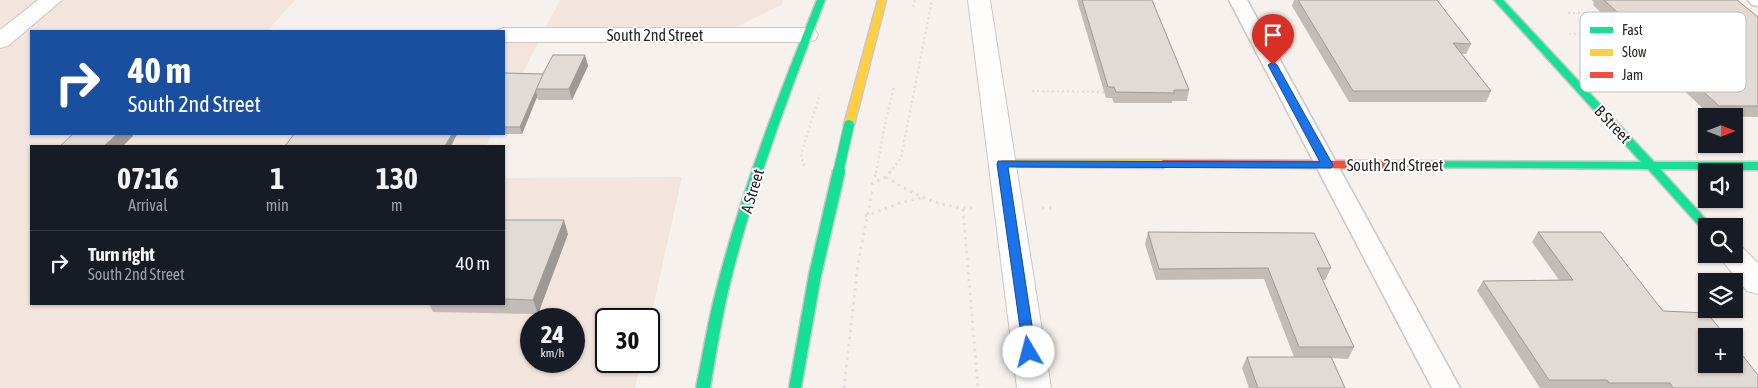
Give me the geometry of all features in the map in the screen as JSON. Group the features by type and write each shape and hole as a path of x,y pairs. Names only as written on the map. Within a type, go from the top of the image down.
{"street":[{"path":"3,36 51,0"},
{"name":"A Street","path":"703,388 730,263 773,124 821,0"},
{"path":"795,388 815,275 849,125 882,0"},
{"path":"979,0 1034,388"},
{"name":"B Street","path":"1498,0 1580,88"},
{"path":"3,36 30,34"},
{"name":"South 2nd Street","path":"505,35 807,35"},
{"name":"B Street","path":"1584,92 1699,218"},
{"name":"South 2nd Street","path":"1002,164 1758,166"},
{"path":"1740,263 1758,283"}],"lane":[{"path":"1238,0 1446,388"}],"path":[{"path":"1568,13 1580,13"},
{"path":"1529,33 1580,33"},
{"path":"1032,91 1104,92"},
{"path":"844,388 858,263 885,124"},
{"path":"886,177 921,198 941,205 962,209 1054,208"},
{"path":"962,209 978,388"}],"shaded area":[{"path":"0,0 295,0 268,30 30,30 30,135 492,135 486,145 30,145 30,305 505,305 505,178 682,177 653,308 595,308 595,373 638,373 635,388 0,388"},
{"path":"560,0 783,0 781,5 719,35 542,35"},
{"path":"505,35 542,35 505,109"}],"building":[{"path":"1082,0 1152,0 1189,90 1174,90 1174,93 1116,92 1114,87 1108,87"},
{"path":"1298,0 1437,0 1471,44 1453,43 1491,91 1353,91"},
{"path":"1604,0 1737,0 1758,17 1758,106 1719,106 1704,92 1746,92 1746,12 1617,12"},
{"path":"553,55 585,55 569,89 535,89"},
{"path":"505,73 543,74 520,127 505,127"},
{"path":"72,135 116,135 105,145 61,145"},
{"path":"293,135 451,135 446,145 286,145"},
{"path":"505,220 564,220 533,300 505,299"},
{"path":"1148,232 1314,233 1331,268 1317,268 1354,347 1299,347 1268,268 1159,269"},
{"path":"1538,232 1601,232 1663,311 1698,313 1698,318 1711,318 1719,328 1698,328 1698,373 1743,373 1743,356 1758,375 1758,388 1673,388 1670,383 1609,383 1607,380 1549,380 1483,281 1573,280"},
{"path":"1247,357 1331,357 1345,388 1258,388"}],"traffic: fast":[{"path":"703,388 722,290 746,206 782,102 821,0"},
{"path":"1498,0 1580,89"},
{"path":"1583,92 1699,218"},
{"path":"795,388 815,275 849,125"},
{"path":"1385,165 1758,166"}],"traffic: slow":[{"path":"849,125 882,0"},
{"path":"1002,164 1163,164"}],"traffic: jam":[{"path":"1163,164 1385,165"}],"route":[{"path":"1029,352 1002,164 1327,165 1273,65"}]}
